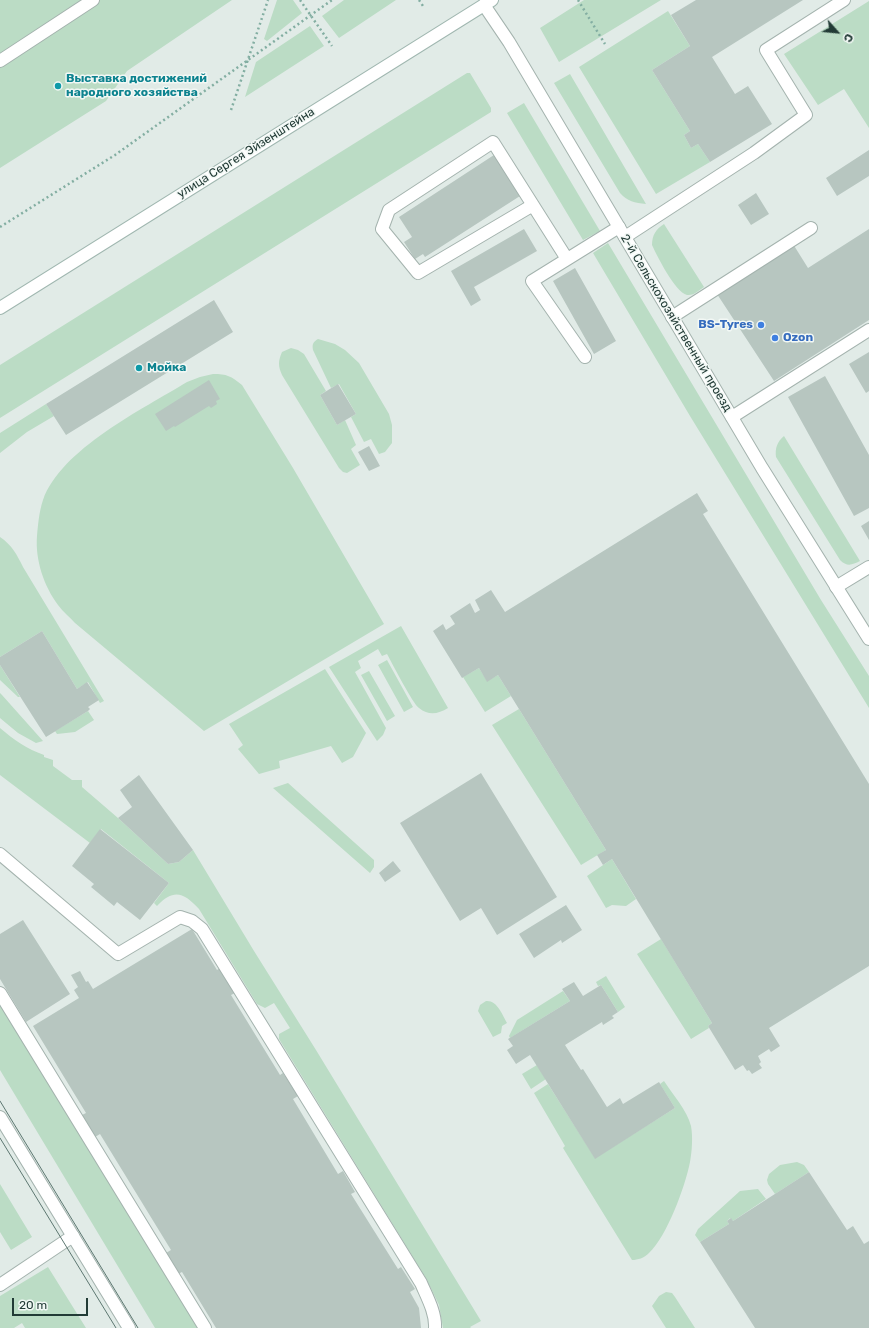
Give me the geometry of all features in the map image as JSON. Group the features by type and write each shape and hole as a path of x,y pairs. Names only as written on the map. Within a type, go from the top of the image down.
{"street":[{"path":"0,61 93,0"},
{"path":"585,357 532,281 567,259 622,232 754,152 806,115 766,50 844,0"},
{"name":"2-й Сельскохозяйственный проезд","path":"488,2 509,42 762,468 869,639"},
{"name":"улица Сергея Эйзенштейна","path":"0,308 488,2"},
{"path":"533,205 418,273 382,229 389,210 493,142 533,205 567,259"},
{"path":"672,317 811,228"},
{"path":"732,417 869,330"},
{"path":"836,587 869,567"},
{"path":"0,854 118,954 180,917 192,921 202,929 421,1283 430,1304 435,1328"},
{"path":"0,993 205,1328"},
{"path":"0,1117 129,1328"},
{"path":"0,1285 73,1236"}],"path":[{"path":"231,110 268,0"},
{"path":"300,0 332,46"},
{"path":"0,227 115,155 332,0"},
{"path":"419,0 423,6"},
{"path":"578,0 604,44"}],"green space":[{"name":"Выставка достижений народного хозяйства","path":"0,0 232,0 127,71 106,101 0,168"},
{"path":"277,0 293,0 302,13 267,41 264,39"},
{"path":"344,0 396,0 339,38 322,16"},
{"path":"584,0 661,0 559,62 540,28"},
{"path":"869,1 869,128 844,89 818,105 784,54"},
{"path":"668,11 690,46 652,70 690,131 684,135 691,148 698,144 710,162 656,194 579,67"},
{"path":"310,26 324,46 245,97 256,62"},
{"path":"467,73 470,73 491,108 491,112 0,418 0,365"},
{"path":"570,74 646,204 632,201 625,198 620,193 554,83"},
{"path":"524,103 600,231 583,240 507,113"},
{"path":"664,224 704,287 694,294 687,295 677,287 667,273 652,245 655,233"},
{"path":"608,243 821,600 869,676 869,708 690,416 593,253"},
{"path":"318,339 335,344 345,350 359,363 389,414 392,425 392,443 385,452 379,454 371,439 364,442 351,417 356,414 339,384 331,388 313,350 313,343"},
{"path":"291,348 304,354 326,391 320,395 337,425 345,420 356,445 351,449 360,465 347,473 343,472 339,468 282,375 279,361 282,352"},
{"path":"213,374 229,376 242,385 293,468 384,624 204,731 75,623 62,610 53,598 45,581 37,554 37,536 43,500 53,481 67,464 85,447 105,432 187,382"},
{"path":"46,404 54,416 27,432 0,453 0,433"},
{"path":"784,436 860,561 850,565 845,564 840,560 776,457 777,445"},
{"path":"0,537 8,543 16,554 104,701 100,703 88,682 77,689 42,631 0,657"},
{"path":"401,626 448,708 441,712 430,713 419,708 408,692 387,654 382,656 378,649 358,661 361,668 355,672 386,728 383,735 377,741 329,667"},
{"path":"387,660 413,707 404,712 378,665"},
{"path":"0,665 20,697 18,697 0,680"},
{"path":"479,668 487,681 498,675 511,696 485,712 463,677"},
{"path":"325,669 366,733 353,757 342,763 331,746 279,761 280,768 259,774 238,749 243,745 229,724"},
{"path":"369,671 395,716 387,721 361,675"},
{"path":"0,693 43,741 36,743 18,733 0,718"},
{"path":"519,709 606,850 581,865 492,725"},
{"path":"88,711 94,720 75,732 57,734 55,731"},
{"path":"0,728 21,744 44,755 44,757 53,760 53,766 72,780 82,780 82,787 168,864 179,862 193,850 481,1321 470,1327 471,1328 443,1328 439,1305 427,1280 279,1039 279,1034 290,1028 274,1003 265,1008 257,1004 199,909 184,896 179,895 174,895 163,900 157,906 154,903 169,883 101,829 90,843 0,775"},
{"path":"288,783 374,860 374,867 370,873 273,788"},
{"path":"612,859 636,899 626,906 612,905 606,908 587,876"},
{"path":"661,939 712,1023 708,1026 709,1028 691,1039 637,954"},
{"path":"606,976 625,1007 618,1012 601,985 598,986 596,982"},
{"path":"563,991 570,1001 510,1038 509,1036 517,1020"},
{"path":"486,1001 490,1001 496,1005 507,1023 502,1026 501,1033 493,1037 478,1011 480,1005"},
{"path":"0,1003 199,1328 155,1328 0,1070"},
{"path":"537,1065 546,1079 531,1089 522,1074"},
{"path":"664,1081 683,1108 691,1126 692,1144 690,1162 680,1197 662,1235 647,1255 636,1260 632,1260 563,1148 565,1146 534,1093 548,1084 595,1158 675,1108 660,1084"},
{"path":"797,1162 804,1165 809,1172 775,1194 768,1184 767,1180 769,1174 780,1165"},
{"path":"0,1184 32,1237 11,1250 0,1232"},
{"path":"758,1189 766,1199 733,1221 730,1218 727,1221 729,1224 700,1242 695,1235 698,1229 740,1191"},
{"path":"48,1267 86,1328 25,1328 22,1323 14,1328 0,1328 0,1296"},
{"path":"666,1292 672,1293 695,1328 666,1328 652,1306 659,1296"}],"building":[{"path":"696,0 803,0 712,57 735,94 748,86 772,124 710,162 698,144 691,148 684,135 690,131 652,70 690,46 671,15"},
{"path":"869,150 869,176 837,196 826,178"},
{"path":"494,155 520,196 425,257 423,254 415,259 404,242 412,237 399,217"},
{"path":"756,193 769,214 751,225 738,205"},
{"path":"524,229 537,251 474,287 481,300 471,306 451,271"},
{"path":"869,229 869,320 774,381 717,294 793,244 808,268"},
{"path":"575,268 616,341 594,354 553,281"},
{"name":"Мойка","path":"214,300 233,332 66,435 46,404"},
{"path":"869,352 869,391 866,393 849,364"},
{"path":"825,376 869,455 869,508 854,516 788,397"},
{"path":"209,380 220,399 216,401 217,404 211,408 209,406 166,431 155,414"},
{"path":"338,384 356,414 337,425 320,395"},
{"path":"369,446 380,466 369,471 358,452"},
{"path":"697,493 708,511 703,514 869,784 869,966 769,1028 780,1046 771,1052 769,1049 758,1056 761,1062 759,1064 762,1068 752,1074 749,1070 747,1071 743,1065 735,1070 708,1026 712,1023 612,859 603,865 597,855 606,850 498,675 487,682 479,668 462,678 433,631 443,624 446,630 455,624 450,616 470,603 475,613 480,610 475,600 491,590 505,612"},
{"path":"869,521 869,540 861,526"},
{"path":"42,631 77,689 87,682 99,700 88,707 90,709 88,711 46,737 0,665 0,657"},
{"path":"481,773 557,897 497,935 481,908 460,921 400,823"},
{"path":"139,775 193,850 179,862 168,864 118,818 132,807 120,790"},
{"path":"100,829 169,883 140,920 117,902 114,906 91,887 94,884 72,866"},
{"path":"393,861 401,871 385,882 379,873"},
{"path":"566,905 582,930 562,943 561,940 534,958 519,934"},
{"path":"23,920 70,994 26,1022 0,979 0,934"},
{"path":"192,929 217,970 220,968 235,993 231,995 280,1075 283,1073 298,1096 293,1099 338,1174 343,1171 355,1192 351,1194 398,1269 401,1267 415,1289 410,1292 419,1308 421,1328 216,1328 182,1272 178,1274 166,1253 171,1250 100,1134 95,1137 82,1115 86,1113 33,1026 79,998 74,990 78,987 71,975 80,971 86,982 88,981 93,989"},
{"path":"574,982 583,996 601,985 618,1012 612,1016 614,1018 603,1025 602,1022 565,1045 581,1070 583,1069 607,1107 620,1098 623,1104 659,1082 675,1108 595,1159 530,1055 516,1064 507,1050 513,1046 508,1039 570,1001 562,989"},
{"path":"809,1172 847,1230 853,1226 864,1244 869,1241 869,1328 755,1328 700,1242 729,1224 727,1221 731,1218 733,1221"}],"tram line":[{"path":"0,1101 138,1328"},
{"path":"0,1138 116,1328"}],"place":[{"name":"Выставка достижений народного хозяйства","path":"58,86"},
{"name":"BS-Tyres","path":"761,325"},
{"name":"Ozon","path":"775,338"},
{"name":"Мойка","path":"139,368"}]}
